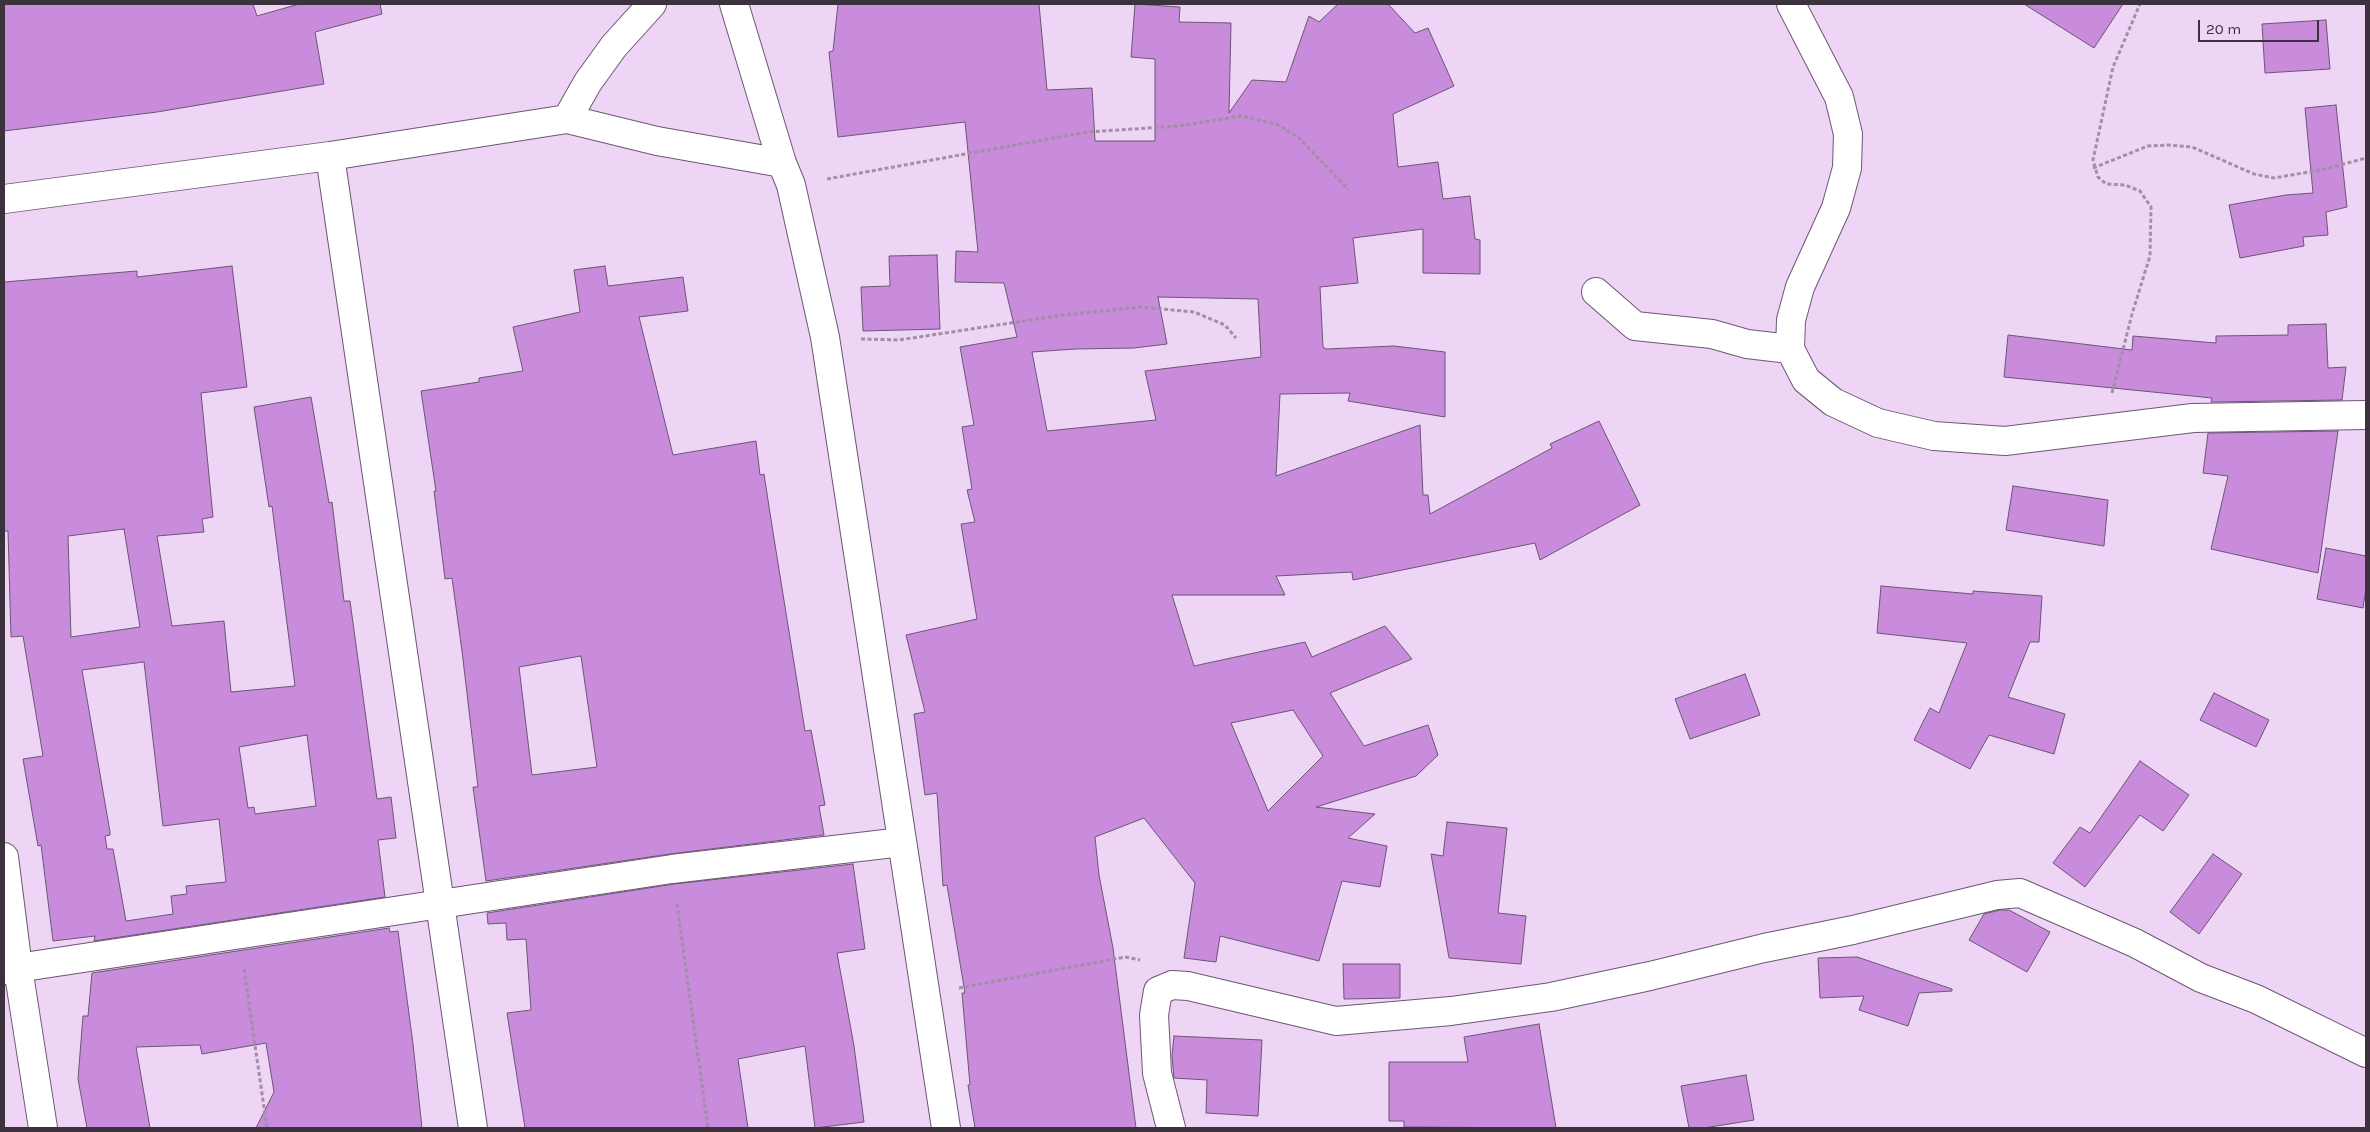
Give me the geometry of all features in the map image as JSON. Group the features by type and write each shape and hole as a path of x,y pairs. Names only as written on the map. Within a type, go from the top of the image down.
{"street":[{"path":"567,119 588,82 614,46 652,4"},
{"path":"734,4 787,174 825,337 946,1128"},
{"path":"1791,4 1839,97 1848,134 1847,168 1838,200 1800,287 1791,320 1790,349 1806,380 1833,402 1878,423 1934,436 2005,441 2194,418 2366,415"},
{"path":"4,200 330,156 567,119 787,174"},
{"path":"330,156 394,579 438,903 473,1128"},
{"path":"1596,292 1635,326 1712,334 1746,344 1790,349"},
{"path":"11,969 672,868 902,842"},
{"path":"4,857 11,969 43,1128"},
{"path":"1171,1128 1157,1073 1154,1015 1158,991 1172,985 1188,986 1336,1021 1450,1011 1560,995 1650,976 1764,948 1853,930 1998,895 2020,893 2135,943 2201,978 2256,999 2366,1053"}],"path":[{"path":"2103,430 2132,314 2150,256 2151,207 2140,190 2125,185 2106,184 2098,178 2093,168 2093,160 2113,67 2140,4"},
{"path":"787,174 1087,132 1179,126 1242,116 1279,125 1299,138 1349,190"},
{"path":"2093,168 2148,146 2168,145 2192,147 2254,174 2274,178 2326,169 2366,158"},
{"path":"825,337 899,340 1063,315 1141,307 1194,312 1225,325 1236,338"},
{"path":"672,868 708,1128"},
{"path":"238,934 266,1128"},
{"path":"925,994 1125,957 1143,961 1172,985"}],"building":[{"path":"4,4 253,4 257,16 299,4 380,4 382,14 315,32 324,84 157,112 4,131"},
{"path":"838,4 1039,4 1047,90 1092,88 1095,141 1155,141 1155,59 1131,57 1135,4 1180,7 1179,22 1231,23 1229,113 1252,80 1286,82 1309,16 1319,22 1338,4 1388,4 1415,33 1428,28 1454,86 1393,114 1398,167 1438,162 1443,199 1470,196 1475,239 1480,240 1480,274 1423,273 1423,229 1353,238 1358,283 1320,287 1323,347 1326,349 1394,346 1445,352 1445,417 1348,401 1350,393 1280,394 1276,476 1420,425 1423,495 1428,495 1430,514 1552,448 1550,444 1599,421 1640,505 1540,560 1535,543 1353,580 1352,572 1276,576 1285,595 1172,595 1194,666 1305,642 1312,657 1385,626 1412,659 1330,693 1364,746 1428,725 1438,755 1416,776 1316,807 1375,814 1348,838 1387,846 1380,887 1342,881 1319,961 1220,936 1216,962 1184,958 1195,883 1144,818 1095,837 1099,875 1113,948 1136,1128 975,1128 968,1085 970,1085 962,993 965,993 947,885 943,886 937,793 925,795 914,714 925,712 906,635 977,619 961,524 975,522 967,490 972,489 962,427 974,425 960,347 1017,337 1004,283 955,282 956,251 978,252 965,122 838,137 829,52 833,51","holes":["1158,297 1258,299 1261,357 1145,371 1156,420 1047,431 1032,352 1134,348 1167,344","1293,710 1323,756 1268,811 1231,723"]},
{"path":"2024,4 2123,4 2094,48"},
{"path":"2326,20 2330,69 2265,73 2262,24"},
{"path":"2336,105 2347,207 2326,212 2328,235 2303,237 2304,246 2240,258 2229,205 2286,195 2313,193 2305,108"},
{"path":"937,255 940,329 863,331 861,287 890,286 889,256"},
{"path":"232,266 247,387 201,393 213,517 202,519 204,532 157,536 172,626 224,621 231,692 295,686 272,506 269,507 254,407 311,397 329,503 332,502 344,601 350,601 377,799 391,797 396,838 378,840 385,897 94,941 95,936 53,941 41,845 38,846 23,759 43,756 23,636 11,637 8,531 4,531 4,282 137,271 137,277","holes":["124,529 140,627 71,637 68,536","144,662 163,826 219,819 226,882 186,886 187,894 171,896 173,914 126,921 113,849 107,849 105,836 110,835 110,832 82,670","307,735 316,806 255,814 254,807 248,808 239,747"]},
{"path":"605,266 608,286 683,277 688,311 639,317 673,455 756,441 760,475 764,474 805,731 811,730 825,805 819,806 824,835 670,854 486,881 473,787 478,787 462,651 452,578 445,579 434,491 436,491 421,391 479,382 479,378 523,371 513,327 580,312 574,270","holes":["581,656 597,767 532,775 519,667"]},
{"path":"2326,324 2328,368 2346,367 2342,400 2211,402 2212,398 2004,377 2008,335 2132,350 2133,336 2216,343 2216,336 2288,335 2288,325"},
{"path":"2338,431 2318,573 2211,549 2228,476 2203,473 2208,433"},
{"path":"2013,486 2108,500 2104,546 2006,530"},
{"path":"2326,548 2366,556 2366,588 2363,608 2317,599"},
{"path":"1881,586 1973,594 1973,591 2042,596 2039,642 2030,642 2008,697 2065,714 2054,754 1989,735 1970,769 1914,740 1930,708 1939,713 1967,643 1877,633"},
{"path":"1745,674 1760,715 1690,739 1675,699"},
{"path":"2214,693 2269,720 2256,747 2200,720"},
{"path":"2140,761 2189,795 2163,831 2140,815 2085,887 2053,863 2080,827 2090,833"},
{"path":"1447,822 1507,828 1498,913 1526,916 1521,964 1449,958 1431,854 1443,856"},
{"path":"2213,854 2242,874 2199,934 2170,912"},
{"path":"853,864 865,949 837,953 854,1046 864,1122 815,1128 805,1046 738,1059 748,1128 525,1128 507,1013 531,1010 526,939 507,940 506,923 488,924 487,913 674,884"},
{"path":"2009,910 2050,932 2027,972 1969,940 1984,914"},
{"path":"389,928 390,932 398,931 422,1128 256,1128 274,1092 266,1043 202,1054 200,1045 136,1047 150,1128 87,1128 78,1079 83,1016 88,1016 92,973"},
{"path":"1857,957 1952,989 1952,991 1919,993 1908,1026 1859,1010 1864,996 1820,998 1818,958"},
{"path":"1343,964 1400,964 1400,998 1344,999"},
{"path":"1539,1024 1556,1128 1404,1127 1404,1121 1389,1121 1389,1062 1468,1062 1464,1037"},
{"path":"1174,1036 1262,1040 1258,1116 1206,1113 1207,1080 1174,1078 1172,1056"},
{"path":"1746,1075 1754,1120 1704,1128 1689,1128 1681,1086"}]}
